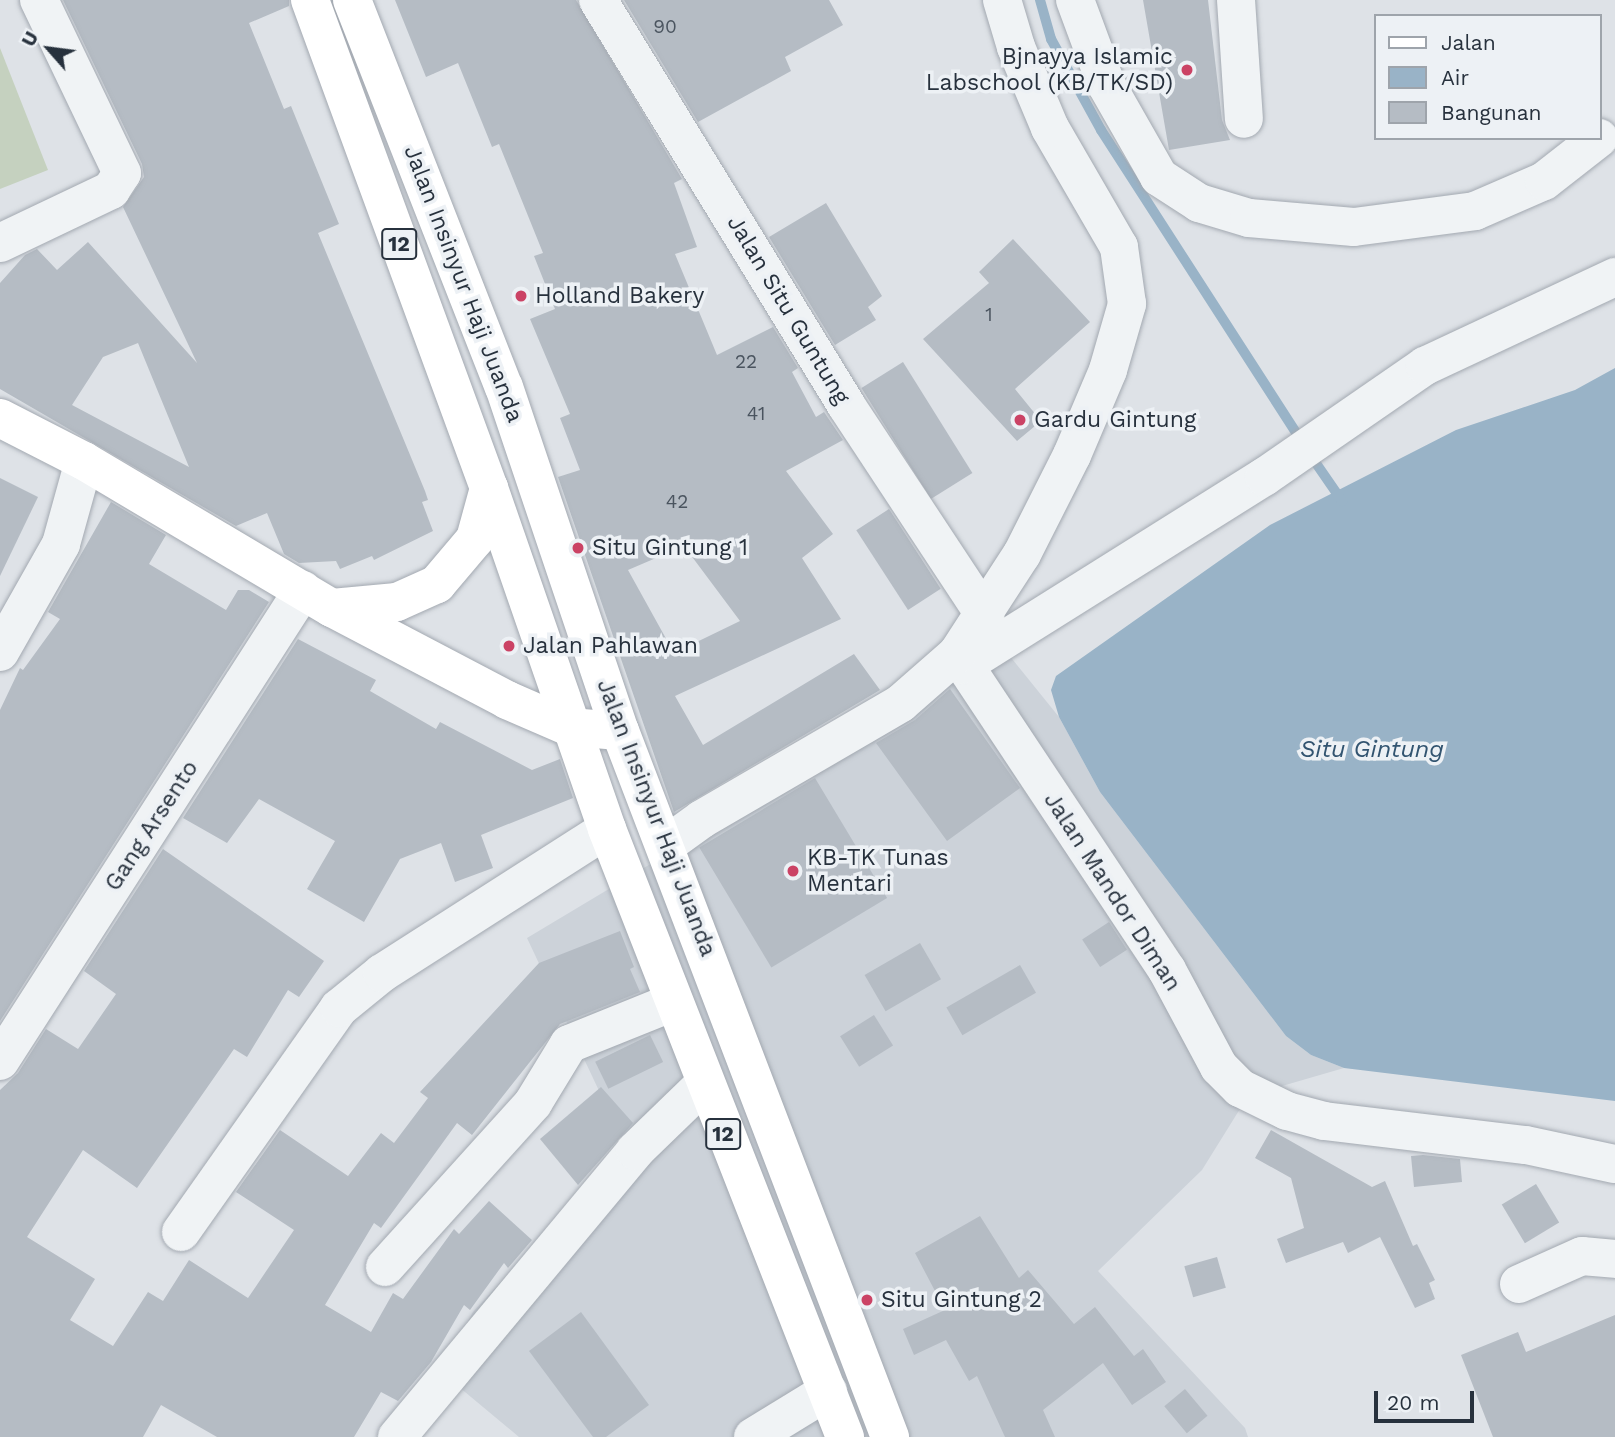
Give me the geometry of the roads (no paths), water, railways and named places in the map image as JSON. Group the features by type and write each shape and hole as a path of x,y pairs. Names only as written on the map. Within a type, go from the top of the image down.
{"main road":[{"name":"Jalan Insinyur Haji Juanda","path":"310,0 489,488 569,727 703,1085 845,1437"},
{"name":"Jalan Insinyur Haji Juanda","path":"352,0 504,387 620,731 666,845 890,1437"},
{"path":"0,418 84,461 317,599 507,700 569,727 620,731"},
{"path":"317,599 397,603 437,584 475,539 489,488"}],"street":[{"path":"0,243 111,190 122,173 39,0"},
{"name":"Jalan Situ Guntung","path":"598,0 846,405 985,616"},
{"path":"960,659 1072,455 1108,370 1127,304 1119,247 1050,128 1016,47 1002,0"},
{"path":"1075,0 1106,84 1160,177 1199,203 1249,218 1354,227 1475,211 1544,181 1596,140"},
{"path":"1236,0 1244,119"},
{"path":"666,845 702,819 901,704 960,659 1264,477 1425,366 1615,277"},
{"path":"0,652 61,544 84,461"},
{"name":"Gang Arsento","path":"1,1056 317,599"},
{"name":"Jalan Mandor Diman","path":"960,659 1167,970 1219,1067 1240,1088 1287,1111 1324,1121 1526,1145 1615,1164"},
{"path":"181,1232 339,1008 382,973 607,829"},
{"path":"385,1267 533,1103 569,1044 673,1003"},
{"path":"397,1437 635,1151 703,1085"},
{"path":"1519,1284 1582,1256 1615,1259"},
{"path":"753,1437 828,1391"}],"water":[{"name":"Situ Gintung","path":"1615,368 1615,1101 1344,1068 1311,1055 1286,1036 1100,792 1059,717 1051,690 1056,676 1270,525 1456,430 1575,390"}],"waterway":[{"path":"1040,0 1051,39 1101,130 1303,443"},
{"path":"1311,456 1342,501"}],"place":[{"name":"Bjnayya Islamic Labschool (KB/TK/SD)","path":"1187,70"},
{"name":"Holland Bakery","path":"521,296"},
{"name":"Gardu Gintung","path":"1020,420"},
{"name":"Situ Gintung 1","path":"578,548"},
{"name":"Jalan Pahlawan","path":"509,646"},
{"name":"KB-TK Tunas Mentari","path":"793,871"},
{"name":"Situ Gintung 2","path":"867,1300"}]}
